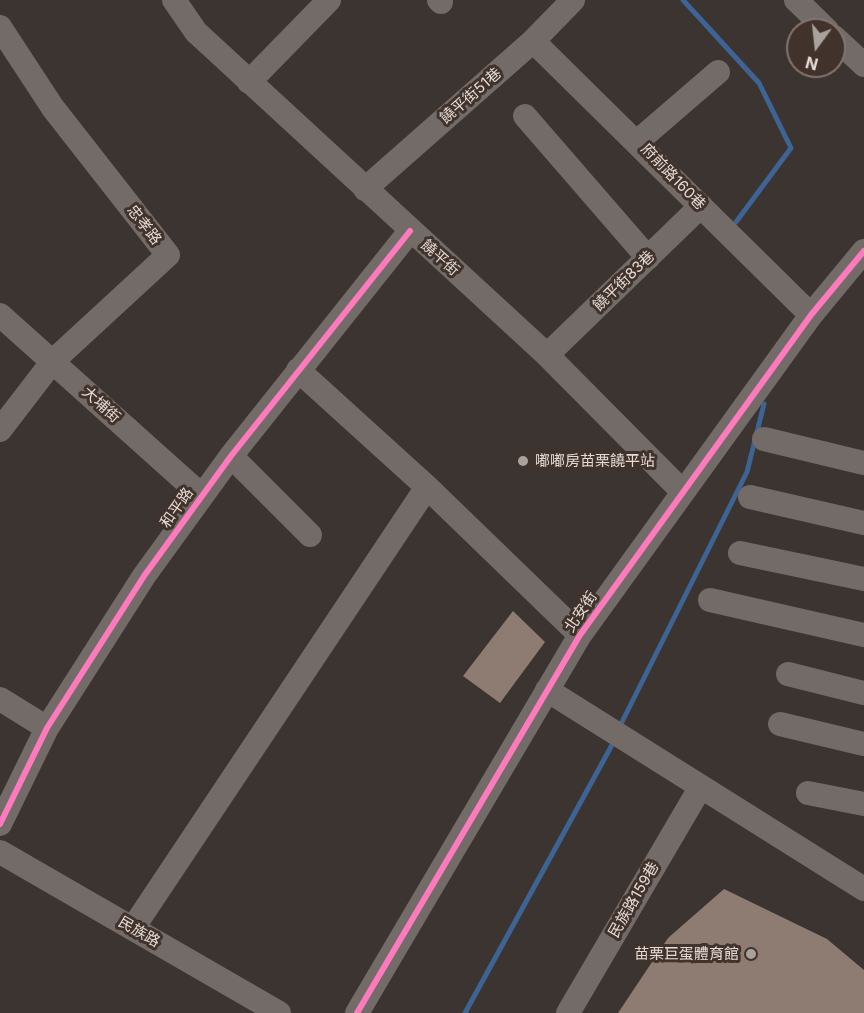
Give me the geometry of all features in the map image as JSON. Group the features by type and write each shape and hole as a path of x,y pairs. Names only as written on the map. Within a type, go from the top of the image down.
{"street":[{"name":"饒平街","path":"174,0 196,32 547,355 682,491"},
{"path":"249,82 329,0"},
{"name":"饒平街51巷","path":"365,189 533,41 573,0"},
{"path":"796,0 815,18"},
{"name":"忠孝路","path":"0,27 53,108 168,255 53,361 0,430"},
{"name":"府前路160巷","path":"533,41 638,141 811,315"},
{"path":"846,48 864,65"},
{"path":"638,141 718,72"},
{"path":"525,116 648,258"},
{"name":"饒平街83巷","path":"547,355 701,206"},
{"name":"和平路","path":"0,824 47,728 144,576 231,456 410,231"},
{"name":"北安街","path":"357,1013 580,635 811,315 864,251"},
{"name":"大埔街","path":"0,315 201,495"},
{"path":"298,370 427,487 580,635"},
{"path":"765,439 864,463"},
{"path":"231,456 309,535"},
{"path":"133,928 427,487"},
{"path":"750,497 864,523"},
{"path":"740,553 864,579"},
{"path":"710,600 864,635"},
{"path":"788,674 864,693"},
{"path":"547,690 864,889"},
{"path":"0,699 47,728"},
{"path":"780,724 864,744"},
{"name":"民族路159巷","path":"568,1013 700,788"},
{"path":"808,793 864,804"},
{"name":"民族路","path":"0,852 279,1013"}],"building":[{"path":"513,611 545,642 500,703 463,676"},
{"name":"苗栗巨蛋體育館","path":"724,889 827,939 864,970 864,1013 618,1013 668,938"}],"waterway":[{"path":"683,0 759,83 791,148 736,222"},
{"path":"622,722 747,472 764,404"},
{"path":"465,1013 612,745"}],"cycle path":[{"path":"0,824 47,728 144,576 231,456 410,231"},
{"path":"357,1013 580,635 811,315 864,251"}],"place":[{"name":"嘟嘟房苗栗饒平站","path":"523,461"},
{"name":"苗栗巨蛋體育館","path":"751,954"}]}
